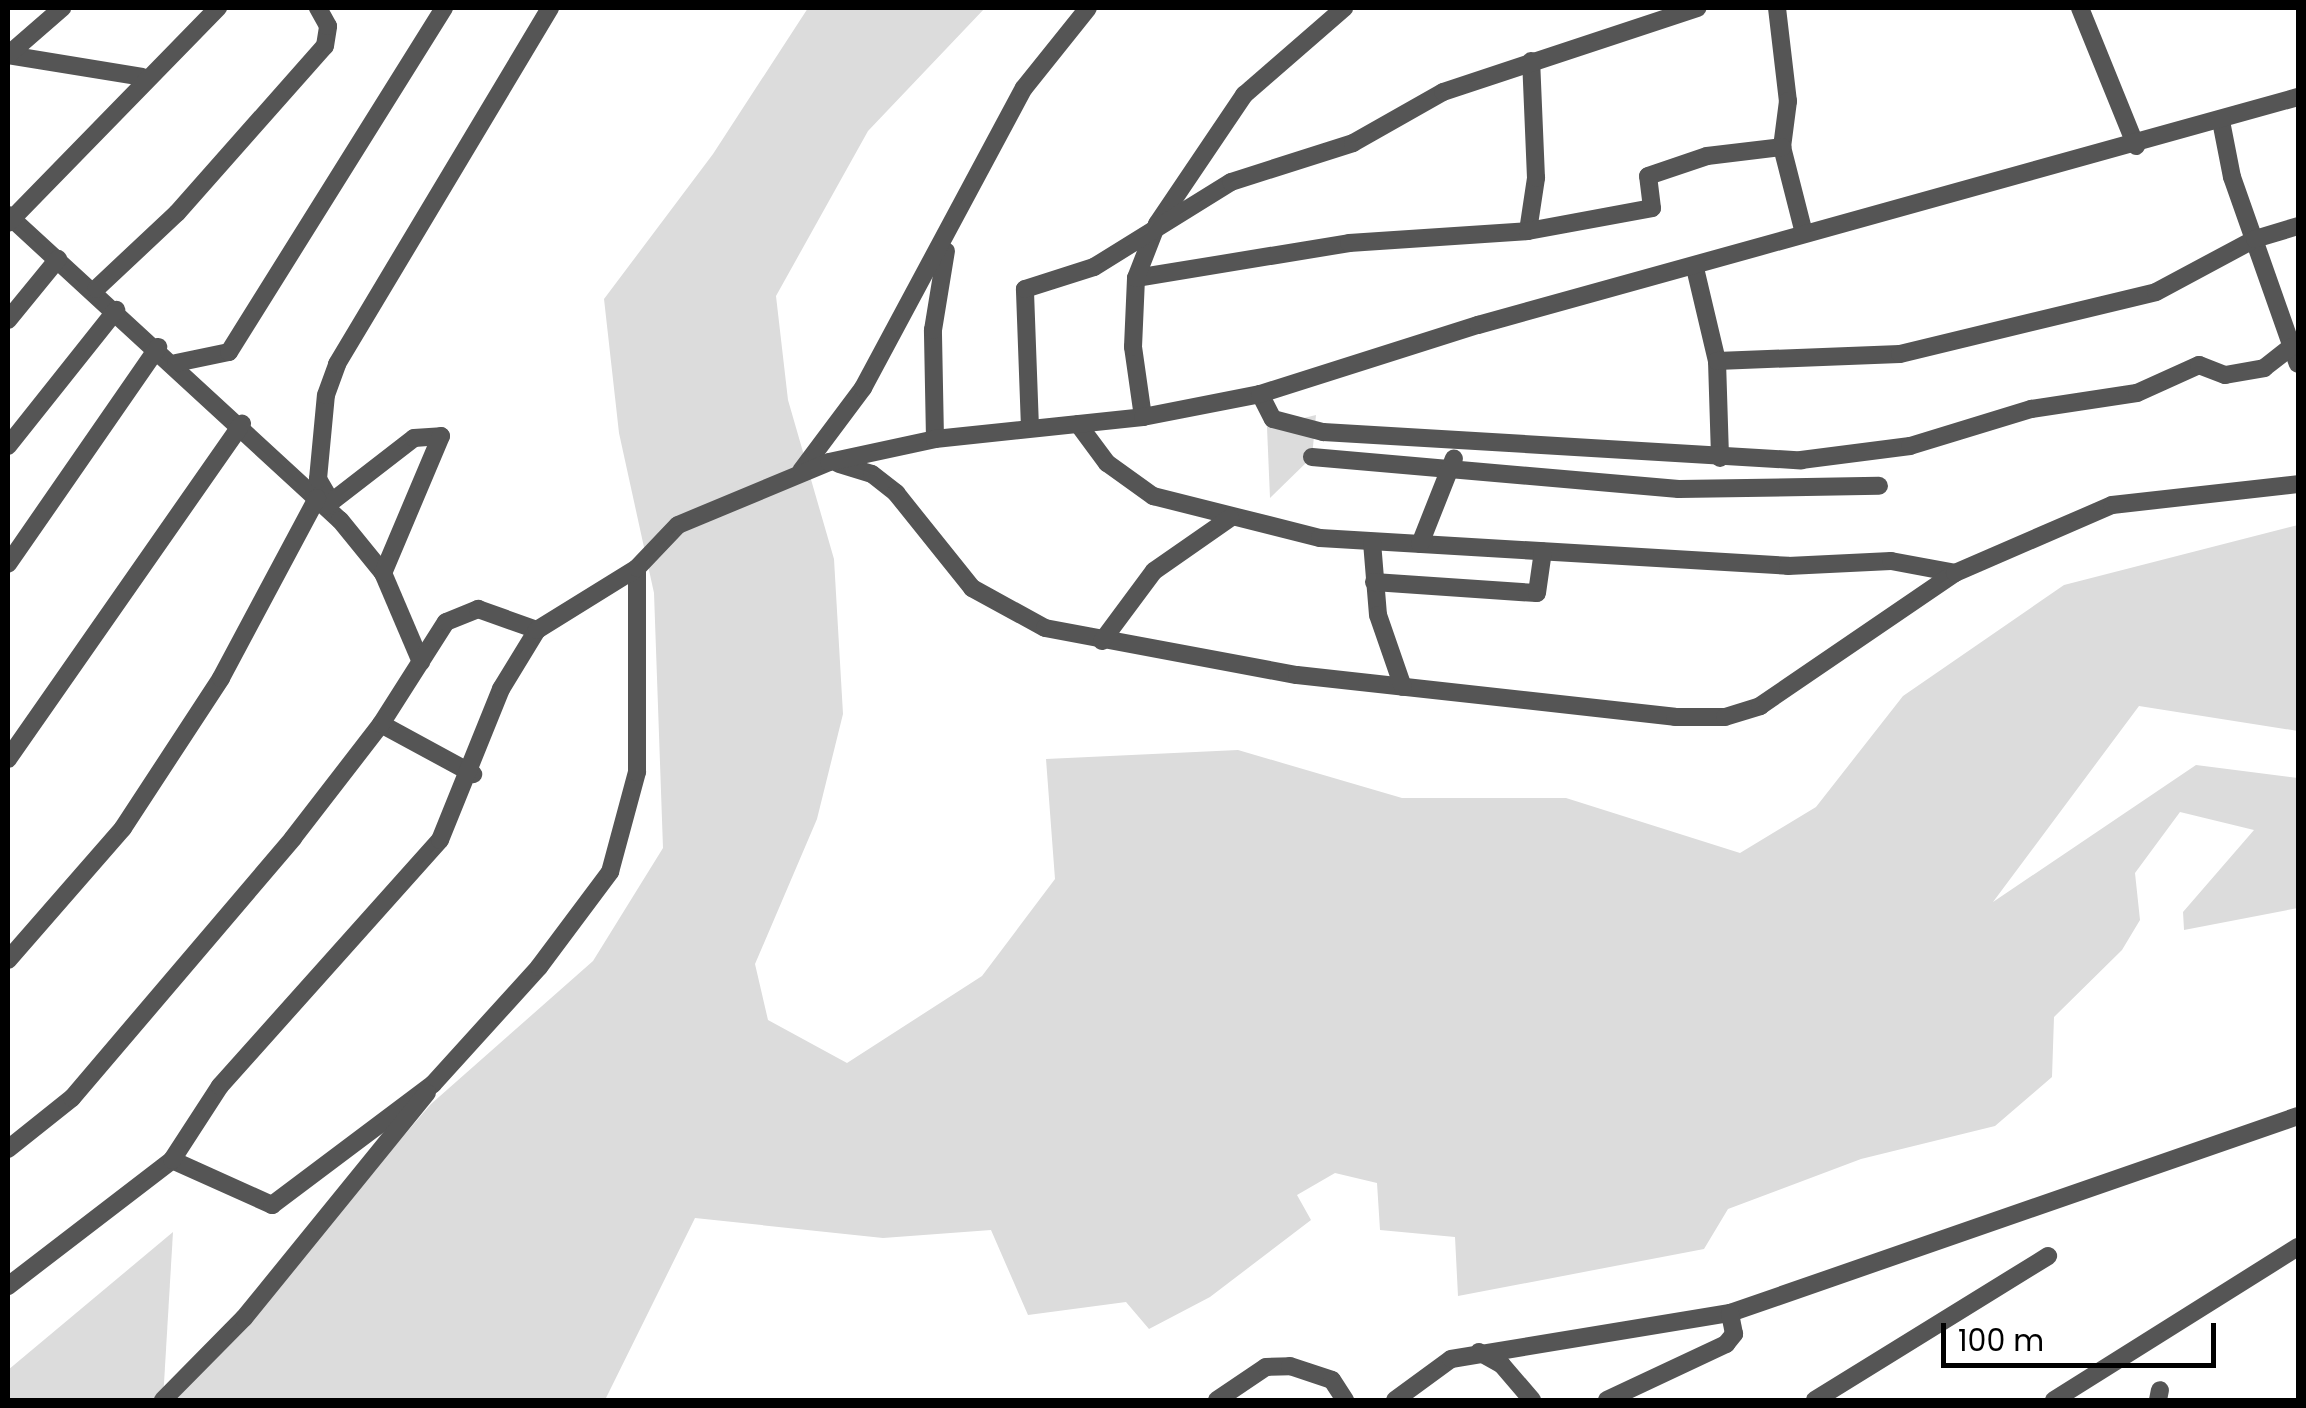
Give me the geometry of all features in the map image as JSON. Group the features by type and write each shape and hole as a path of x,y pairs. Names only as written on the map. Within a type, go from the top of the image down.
{"street":[{"path":"8,55 62,8"},
{"path":"218,8 142,76 9,219 96,290 324,501 383,574 421,662"},
{"path":"96,290 167,224 324,46 328,26 318,8"},
{"path":"176,363 229,352 444,8"},
{"path":"324,501 318,483 326,395 336,364 550,8"},
{"path":"800,471 863,388 948,239 1024,88 1088,8"},
{"path":"1143,417 1133,346 1136,278 1157,224 1244,94 1344,8"},
{"path":"1030,428 1025,289 1094,267 1157,224 1231,182 1352,143 1443,92 1697,8"},
{"path":"1778,8 1788,101 1782,147 1804,232"},
{"path":"2080,8 2136,146"},
{"path":"8,55 142,76"},
{"path":"1528,231 1536,178 1531,62"},
{"path":"8,1286 172,1160 220,1086 440,840 473,774 501,689 537,630 637,568 678,526 800,471 829,462 935,439 1143,417 1260,394 1695,268 1804,232 2136,146 2298,97"},
{"path":"1260,394 1272,419 1323,432 1720,458 1861,455 2031,409 2137,393 2199,365 2225,375 2264,368 2294,356 2221,121"},
{"path":"1136,278 1350,243 1528,231 1652,208 1648,176 1689,160 1782,147"},
{"path":"1717,361 1900,354 2156,292 2255,239 2298,226"},
{"path":"935,439 932,330 948,239"},
{"path":"8,320 58,260"},
{"path":"1695,268 1717,361 1720,458"},
{"path":"8,446 116,310"},
{"path":"8,564 158,347"},
{"path":"8,759 242,424"},
{"path":"1078,424 1106,463 1153,496 1230,518 1372,542 1788,566 1891,561 1955,573"},
{"path":"8,960 122,828 220,678 324,501 414,438 441,436 383,574"},
{"path":"1420,544 1449,466 1462,444"},
{"path":"1312,457 1679,489 1879,486"},
{"path":"829,462 872,474 896,493 944,559 995,602 1045,628 1102,641 1403,688 1625,716 1725,717 1772,699 1955,573 2112,504 2298,484"},
{"path":"1102,641 1154,572 1230,518"},
{"path":"1372,542 1383,636 1403,688"},
{"path":"1374,582 1537,593 1544,551"},
{"path":"163,1400 244,1318 432,1084 539,967 610,872 641,734 637,568"},
{"path":"8,1149 72,1098 381,724 460,611 478,609 537,630"},
{"path":"381,724 473,774"},
{"path":"172,1160 272,1205 432,1084"},
{"path":"1395,1400 1451,1359 1730,1314 2298,1116"},
{"path":"2054,1400 2298,1247"},
{"path":"1816,1400 2048,1256"},
{"path":"1607,1400 1726,1344 1734,1334 1730,1314"},
{"path":"1479,1352 1502,1365 1532,1400"},
{"path":"1218,1400 1266,1367 1290,1366 1332,1380 1345,1400"}],"shaded area":[{"path":"808,8 985,8 868,131 776,296 788,400 834,559 843,714 817,819 755,964 768,1020 847,1063 982,976 1055,879 1046,759 1238,750 1402,798 1566,798 1740,853 1816,807 1903,696 2064,585 2298,525 2298,731 2139,706 1993,902 2196,765 2298,778 2298,908 2184,930 2183,912 2254,830 2180,812 2135,873 2140,920 2122,950 2054,1017 2052,1077 1995,1126 1861,1159 1728,1209 1704,1249 1458,1296 1455,1237 1380,1230 1377,1183 1335,1173 1297,1195 1311,1220 1210,1297 1149,1329 1126,1302 1028,1315 991,1230 883,1238 695,1218 605,1400 176,1400 431,1104 593,961 663,848 654,593 619,433 604,299 713,154"},
{"path":"1316,415 1312,457 1270,498 1267,427"},
{"path":"173,1232 163,1400 8,1400 8,1370"}]}
